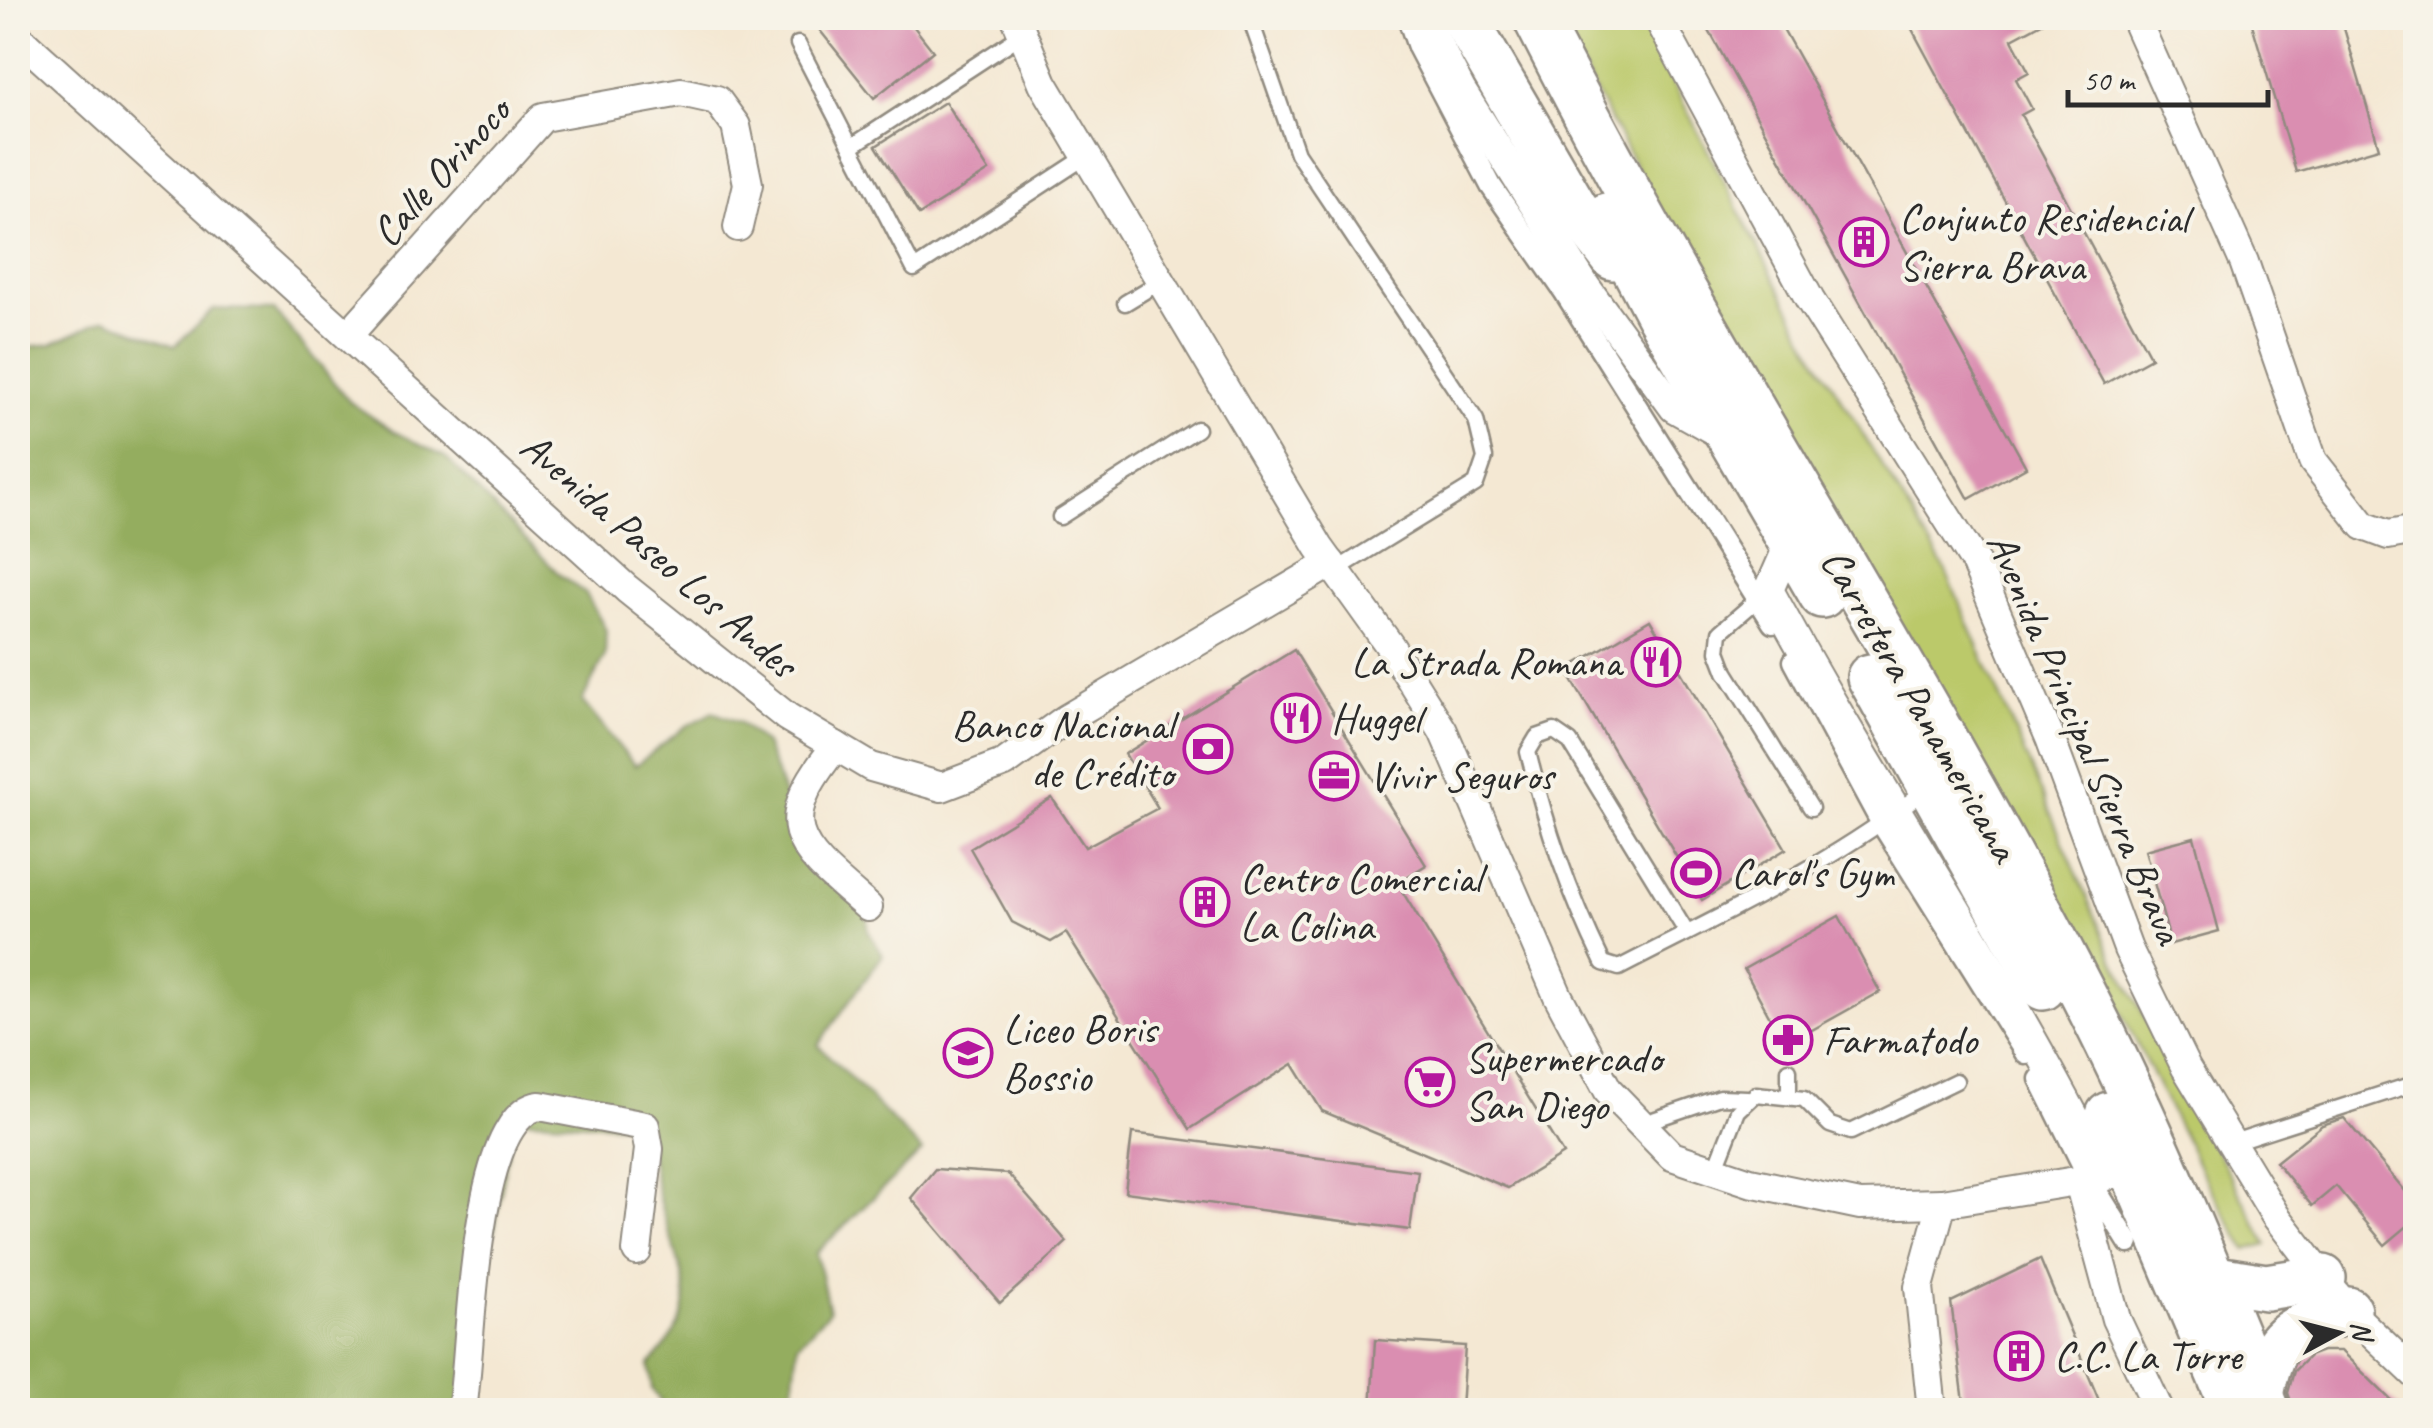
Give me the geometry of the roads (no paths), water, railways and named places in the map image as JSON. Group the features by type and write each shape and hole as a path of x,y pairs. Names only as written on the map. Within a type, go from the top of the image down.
{"main road":[{"path":"1464,18 1575,208 1660,318"},
{"name":"Carretera Panamericana","path":"1509,18 1660,318 1790,542 1903,808 2064,1024 2102,1177 2254,1406"},
{"name":"Carretera Panamericana","path":"1536,18 1658,246 1958,767 2090,1009 2167,1164 2216,1279 2254,1406"},
{"path":"2216,1279 2336,1294"},
{"path":"2254,1406 2268,1355 2285,1334 2336,1294"}],"street":[{"path":"1408,18 1491,186 1564,291 1768,614 1903,808 2031,1062 2102,1177 2130,1243"},
{"path":"1424,18 1487,133 1608,318 1674,408 1735,442"},
{"name":"Avenida Principal Sierra Brava","path":"1658,18 1810,300 1975,562 2050,738 2128,949 2186,1068 2275,1215 2336,1294 2416,1374"},
{"path":"2135,18 2244,262 2314,461 2364,526 2388,535 2416,530"},
{"path":"1019,26 1043,83 1329,560 1443,731 1558,996 1608,1090 1672,1156 1860,1205 1942,1203 2102,1177"},
{"name":"Avenida Paseo Los Andes","path":"18,37 628,588 787,717 871,767 942,787 1005,763 1066,719 1329,560"},
{"name":"Calle Orinoco","path":"349,334 543,116 681,92 717,100 736,126 748,184 738,227"},
{"path":"1790,542 1769,590 1833,708 1903,808"},
{"path":"836,746 811,776 795,818 803,845 868,907"},
{"path":"462,1410 488,1180 514,1119 529,1107 540,1106 644,1126 649,1149 637,1251"},
{"path":"2102,1177 2116,1318 2159,1410"},
{"path":"1932,1410 1919,1287 1942,1203"}],"lane":[{"path":"1250,18 1297,153 1476,420 1486,458 1476,484 1329,560"},
{"path":"852,146 1019,26"},
{"path":"798,44 914,269 1088,155"},
{"path":"1125,302 1164,279"},
{"path":"1060,517 1197,429"},
{"path":"1769,590 1720,632 1718,651 1726,672 1810,808"},
{"path":"1687,933 1570,742 1554,730 1537,738 1528,752 1541,812 1566,886 1602,963 1619,968 1687,933 1903,808"},
{"path":"1789,1070 1790,1095"},
{"path":"1641,1124 1720,1098 1790,1095 1804,1098 1830,1125 1851,1132 1956,1081"},
{"path":"2229,1144 2404,1088 2416,1088"},
{"path":"1714,1170 1748,1098"}],"place":[{"name":"Conjunto Residencial Sierra Brava","path":"1864,242"},
{"name":"La Strada Romana","path":"1656,662"},
{"name":"Huggel","path":"1296,718"},
{"name":"Banco Nacional de Crédito","path":"1208,749"},
{"name":"Vivir Seguros","path":"1334,776"},
{"name":"Carol's Gym","path":"1696,873"},
{"name":"Centro Comercial La Colina","path":"1205,902"},
{"name":"Farmatodo","path":"1788,1040"},
{"name":"Liceo Boris Bossio","path":"968,1053"},
{"name":"Supermercado San Diego","path":"1430,1082"},
{"name":"C.C. La Torre","path":"2019,1356"}]}
